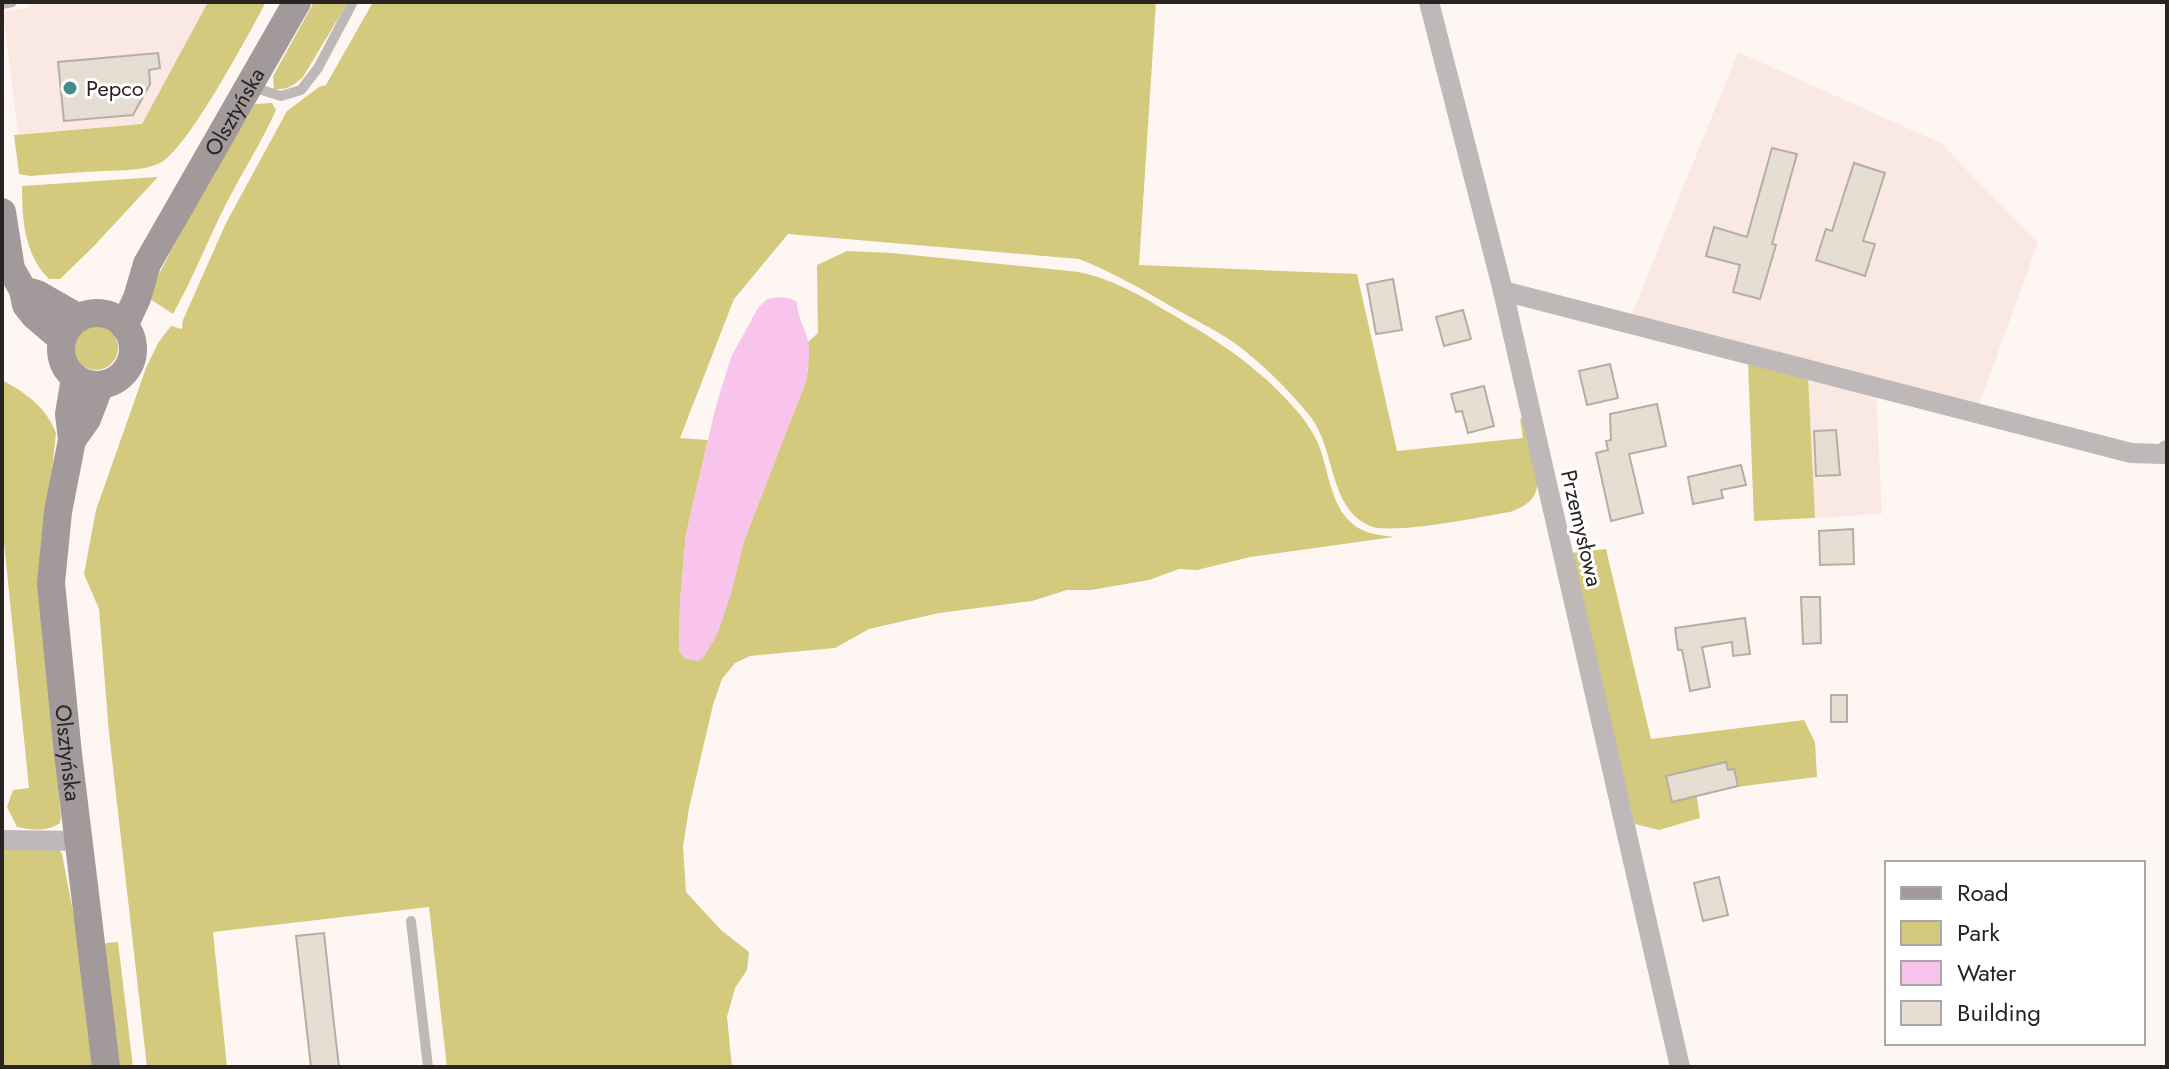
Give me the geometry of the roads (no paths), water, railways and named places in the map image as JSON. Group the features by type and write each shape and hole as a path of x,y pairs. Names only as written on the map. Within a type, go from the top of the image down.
{"main road":[{"name":"Olsztyńska","path":"116,321 122,287 147,264 297,2"},
{"path":"2,212 4,242 26,305 34,315 71,328"},
{"path":"98,313 116,321 130,336 131,358 127,368 111,382 87,382 62,360 61,349 71,328 98,313"},
{"name":"Olsztyńska","path":"87,382 87,419 72,440 58,512 51,583 106,1067"}],"street":[{"name":"Przemysłowa","path":"1429,2 1503,291 1680,1067"},
{"path":"1503,291 2131,453 2165,453"},
{"path":"2,840 80,841"}],"lane":[{"path":"2,4 12,2"},
{"path":"250,86 281,96 301,90 318,68 353,2"},
{"path":"411,921 428,1067"}],"water":[{"path":"778,297 797,302 809,346 806,381 745,538 717,635 703,658 698,661 685,659 679,650 686,534 716,406 731,357 758,308 767,299"}],"place":[{"name":"Pepco","path":"70,88"}]}
